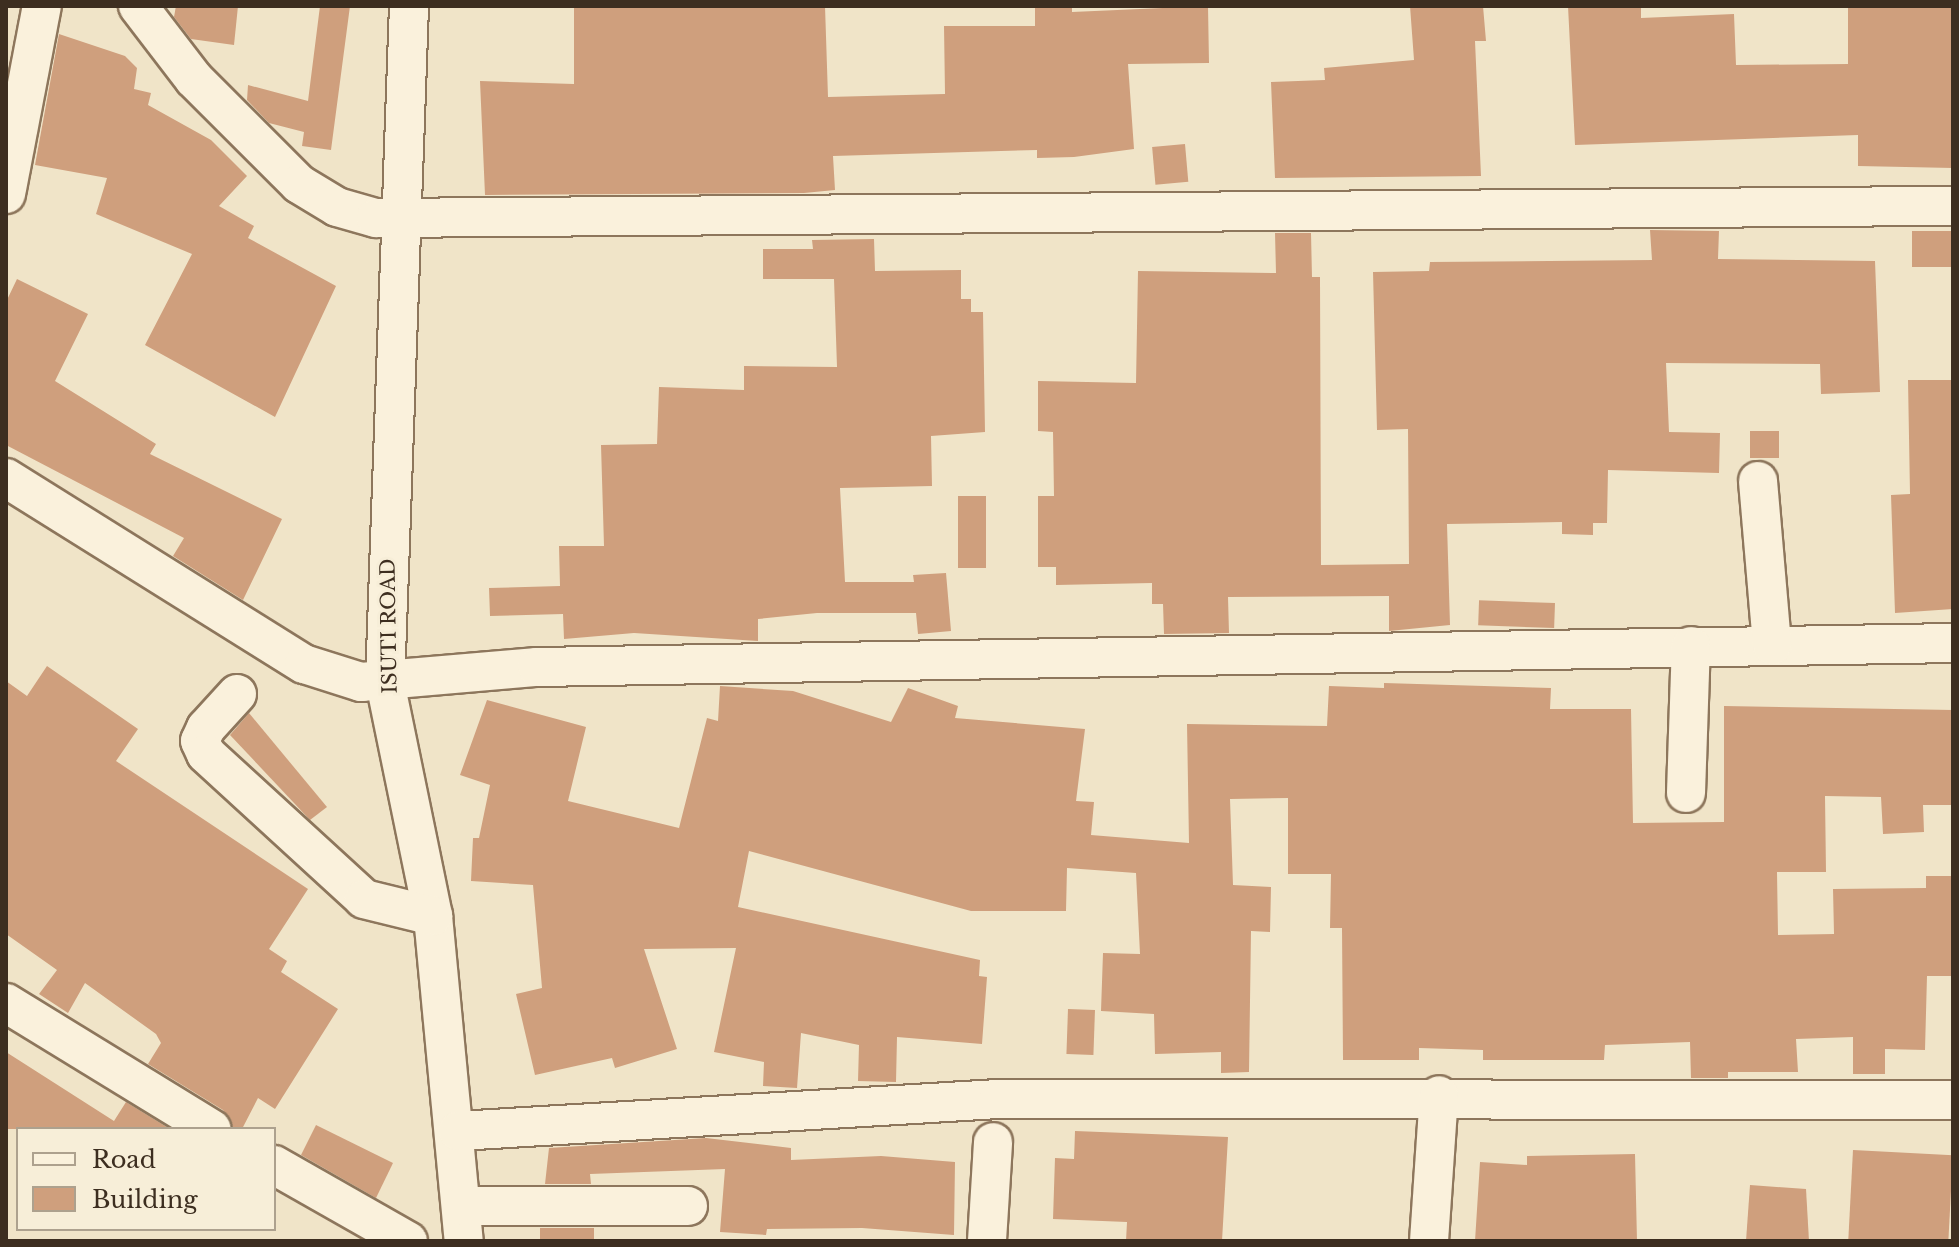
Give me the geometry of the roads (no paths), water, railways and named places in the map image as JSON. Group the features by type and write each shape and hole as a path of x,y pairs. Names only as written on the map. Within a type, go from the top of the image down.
{"street":[{"path":"6,194 42,6"},
{"path":"138,6 194,79 299,184 337,207 399,220 1953,206"},
{"name":"ISUTI ROAD","path":"409,6 399,220 385,682 433,916 458,1131 463,1224"},
{"path":"6,478 304,664 335,678 385,682 537,667 1953,643"},
{"path":"1758,481 1772,645"},
{"path":"1686,793 1691,646"},
{"path":"237,694 206,728 200,741 206,754 364,899 433,916"},
{"path":"6,1003 209,1127"},
{"path":"458,1131 999,1099 1439,1095 1953,1100"},
{"path":"1429,1241 1439,1095"},
{"path":"987,1241 993,1142"},
{"path":"276,1166 408,1241"},
{"path":"463,1224 688,1206"}]}
